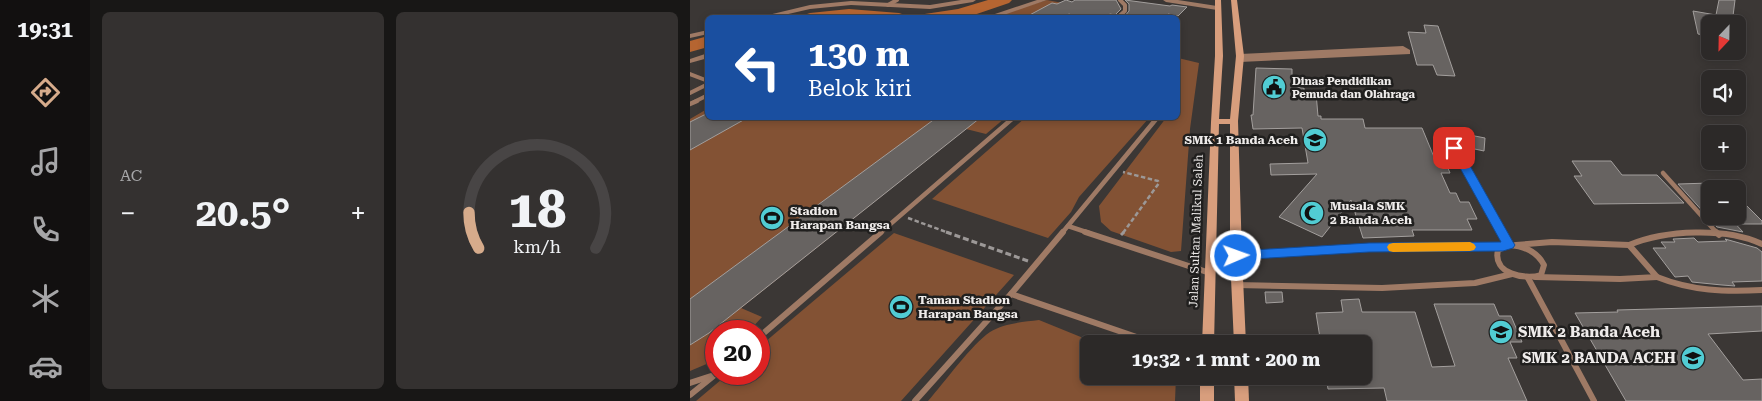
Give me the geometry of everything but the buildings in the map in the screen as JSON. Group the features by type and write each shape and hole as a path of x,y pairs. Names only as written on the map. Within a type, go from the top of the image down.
{"main road":[{"path":"1234,0 1240,58 1234,121 1240,335"},
{"name":"Jalan Sultan Malikul Saleh","path":"1208,335 1219,56 1217,4"},
{"path":"1217,22 1235,21"},
{"path":"1215,122 1234,121"},
{"path":"1207,385 1207,401"},
{"path":"1241,385 1242,401"}],"street":[{"path":"776,15 851,3 930,7 973,0"},
{"path":"996,15 1044,0"},
{"path":"1166,0 1217,4"},
{"path":"690,36 705,33"},
{"path":"1403,48 1407,51 1240,58 1403,48"},
{"path":"690,61 705,56"}],"lane":[{"path":"888,5 897,0"},
{"path":"1120,0 1125,5 1124,11 1120,15"},
{"path":"690,74 705,82"},
{"path":"690,93 705,85"},
{"path":"690,104 705,96"},
{"path":"770,327 1011,120"},
{"path":"915,401 1011,294 1156,120"},
{"path":"1454,148 1506,246"},
{"path":"1662,173 1719,234"},
{"path":"1068,226 1210,273"},
{"path":"1236,256 1369,248 1506,246 1552,242 1629,245 1657,236 1719,234 1736,235 1762,244"},
{"path":"1516,245 1531,250 1542,260 1544,270 1532,278"},
{"path":"1629,245 1657,277 1674,285 1706,292 1762,290"},
{"path":"1506,246 1496,254 1497,260 1500,265 1512,274"},
{"path":"1237,285 1382,288 1475,283 1512,274 1532,278 1620,279 1657,277"},
{"path":"1532,278 1594,401"},
{"path":"1011,294 1131,335"},
{"path":"690,382 705,377"},
{"path":"690,396 705,383"}],"path":[{"path":"1115,170 1158,181 1116,242"},
{"path":"900,215 1036,264"}],"shaded area":[{"path":"1047,0 1115,13 1113,15 999,15"},
{"path":"1180,58 1199,63 1190,129 1181,251 1171,252 1111,231 1101,222 1099,206 1164,120 1180,120"},
{"name":"Stadion Harapan Bangsa","path":"705,110 705,120 1003,120 986,134 966,129 741,308 762,317 759,320 705,320 705,365 690,371 690,119"},
{"path":"1023,120 1147,120 1079,197 1071,212 1048,238 932,199"},
{"path":"894,233 1014,275 901,401 696,401 715,385 770,385 770,338"},
{"path":"1039,320 1080,337 1080,385 1176,385 1175,401 928,401 967,354 983,338 995,329 1020,322"}],"waterway":[{"path":"951,15 1004,0"},
{"path":"839,15 862,15"},
{"path":"690,47 705,42"}],"slow traffic":[{"path":"1393,247 1470,247"}],"place":[{"name":"Dinas Pendidikan Pemuda dan Olahraga","path":"1274,87"},
{"name":"SMK 1 Banda Aceh","path":"1315,140"},
{"name":"Musala SMK 2 Banda Aceh","path":"1312,213"},
{"name":"Stadion Harapan Bangsa","path":"772,218"},
{"name":"Taman Stadion Harapan Bangsa","path":"901,307"},
{"name":"SMK 2 Banda Aceh","path":"1501,332"},
{"name":"SMK 2 BANDA ACEH","path":"1693,358"}],"route":[{"path":"1236,256 1369,248 1503,247 1508,245 1454,148"}]}
